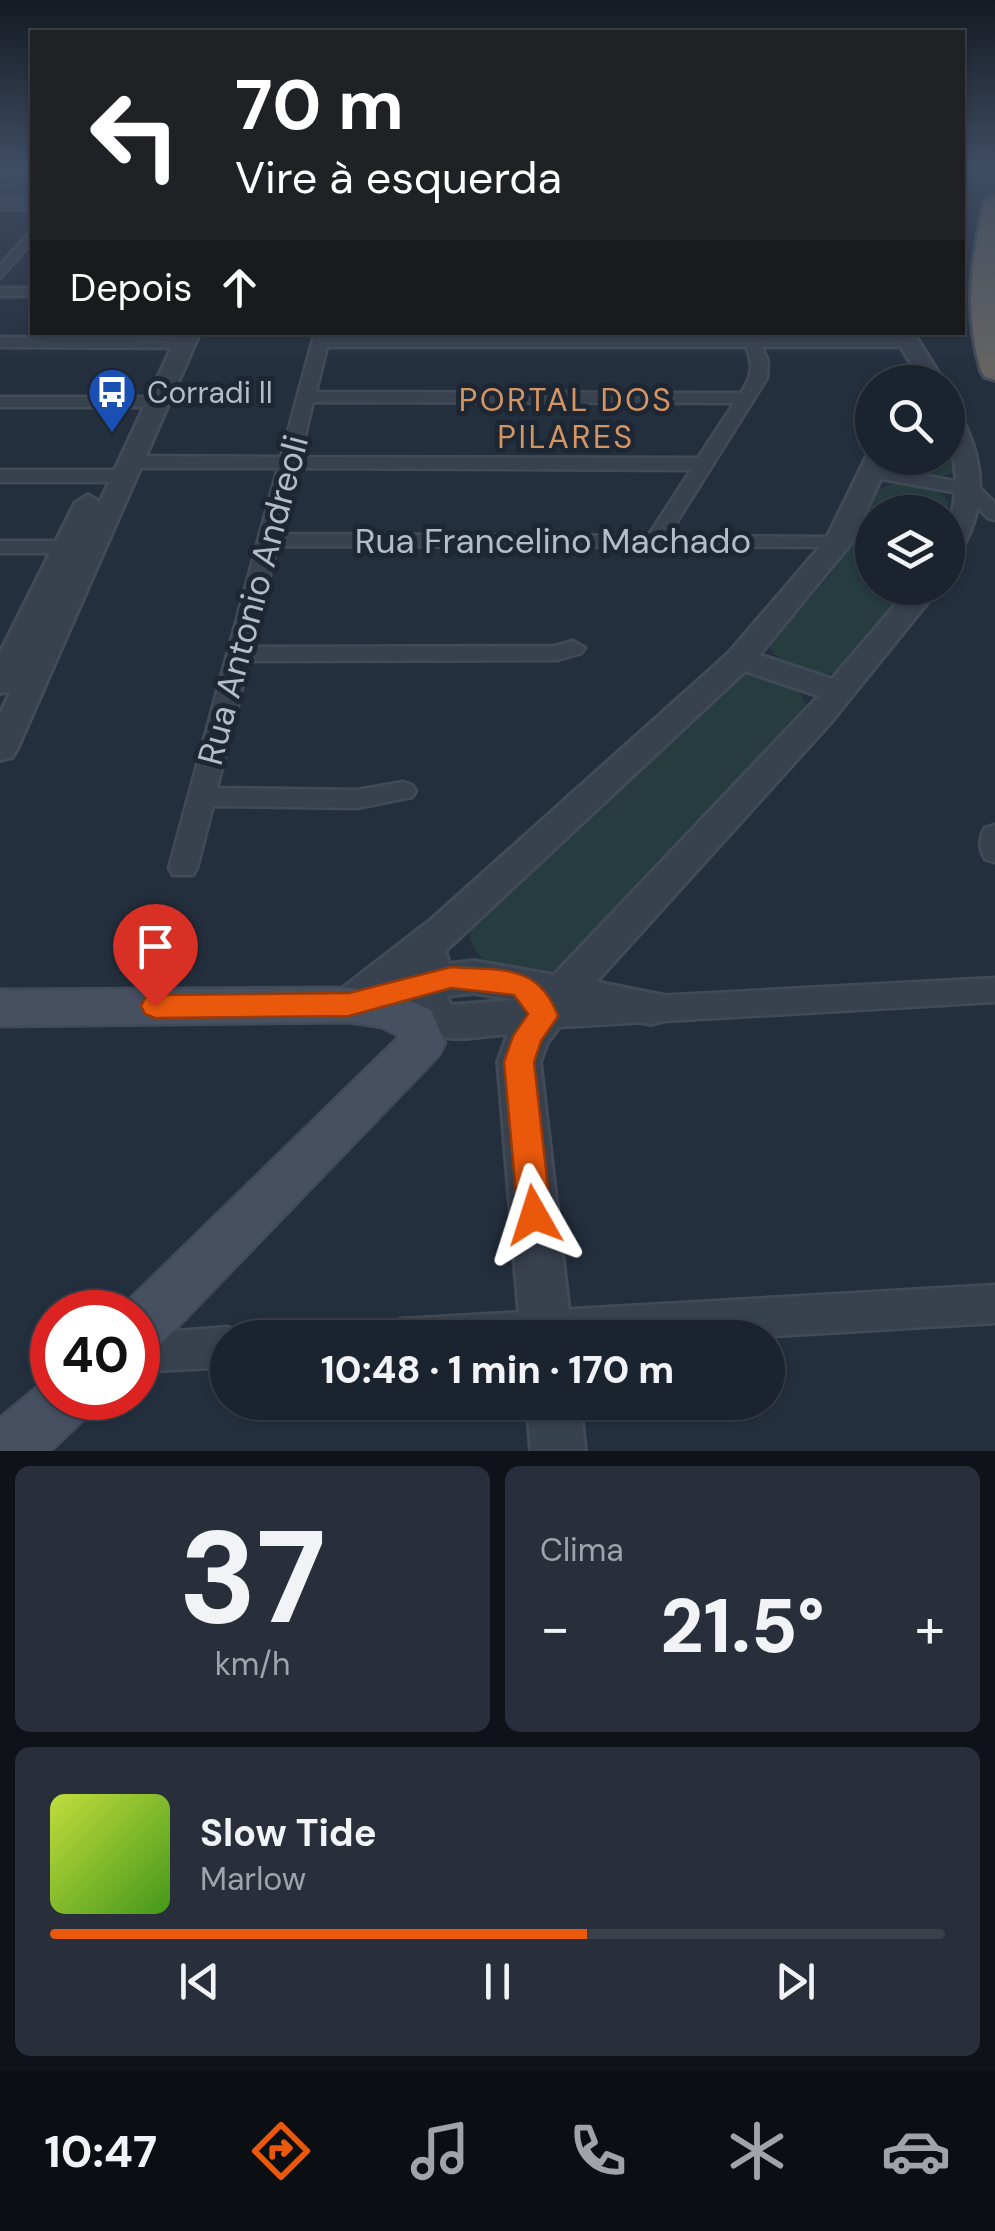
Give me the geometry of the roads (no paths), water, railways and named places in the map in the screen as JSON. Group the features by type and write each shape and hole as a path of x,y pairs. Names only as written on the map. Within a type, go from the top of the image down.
{"highway":[{"path":"988,236 978,288 983,330 995,371"}],"main road":[{"path":"0,1008 349,1005 407,1016 433,1032 160,1307"},
{"path":"7,1451 41,1420"}],"street":[{"path":"0,249 27,249"},
{"path":"0,274 27,249"},
{"path":"0,292 30,292"},
{"path":"321,337 895,337 919,365"},
{"name":"Rua Antonio Andreoli","path":"183,868 321,337"},
{"path":"654,542 748,398 761,370 750,337"},
{"path":"895,337 902,365"},
{"path":"0,342 179,338 119,472 0,684"},
{"path":"306,397 748,398"},
{"path":"0,402 148,402"},
{"path":"965,451 970,489 965,502"},
{"path":"0,476 289,462 706,464"},
{"path":"349,1005 446,929 740,659 838,543 870,475"},
{"path":"917,475 970,489 995,514"},
{"name":"Rua Francelino Machado","path":"268,540 838,543"},
{"path":"0,547 80,547"},
{"path":"0,746 80,547"},
{"path":"446,929 430,959 425,982 433,1032 542,998 607,942 839,692 911,605"},
{"path":"239,654 558,653 574,648"},
{"path":"740,659 839,692"},
{"path":"202,797 357,799 403,791"},
{"path":"995,835 995,852"},
{"path":"607,942 609,962 623,990 651,1008"},
{"path":"349,1005 425,982 474,977 542,998 651,1008 995,990"},
{"path":"542,998 519,1062 545,1320"},
{"path":"747,1320 995,1304"},
{"path":"160,1351 210,1348"},
{"path":"555,1420 558,1451"}],"place":[{"name":"Corradi II","path":"112,434"}],"district":[{"name":"PORTAL DOS PILARES","path":"566,418"}]}
